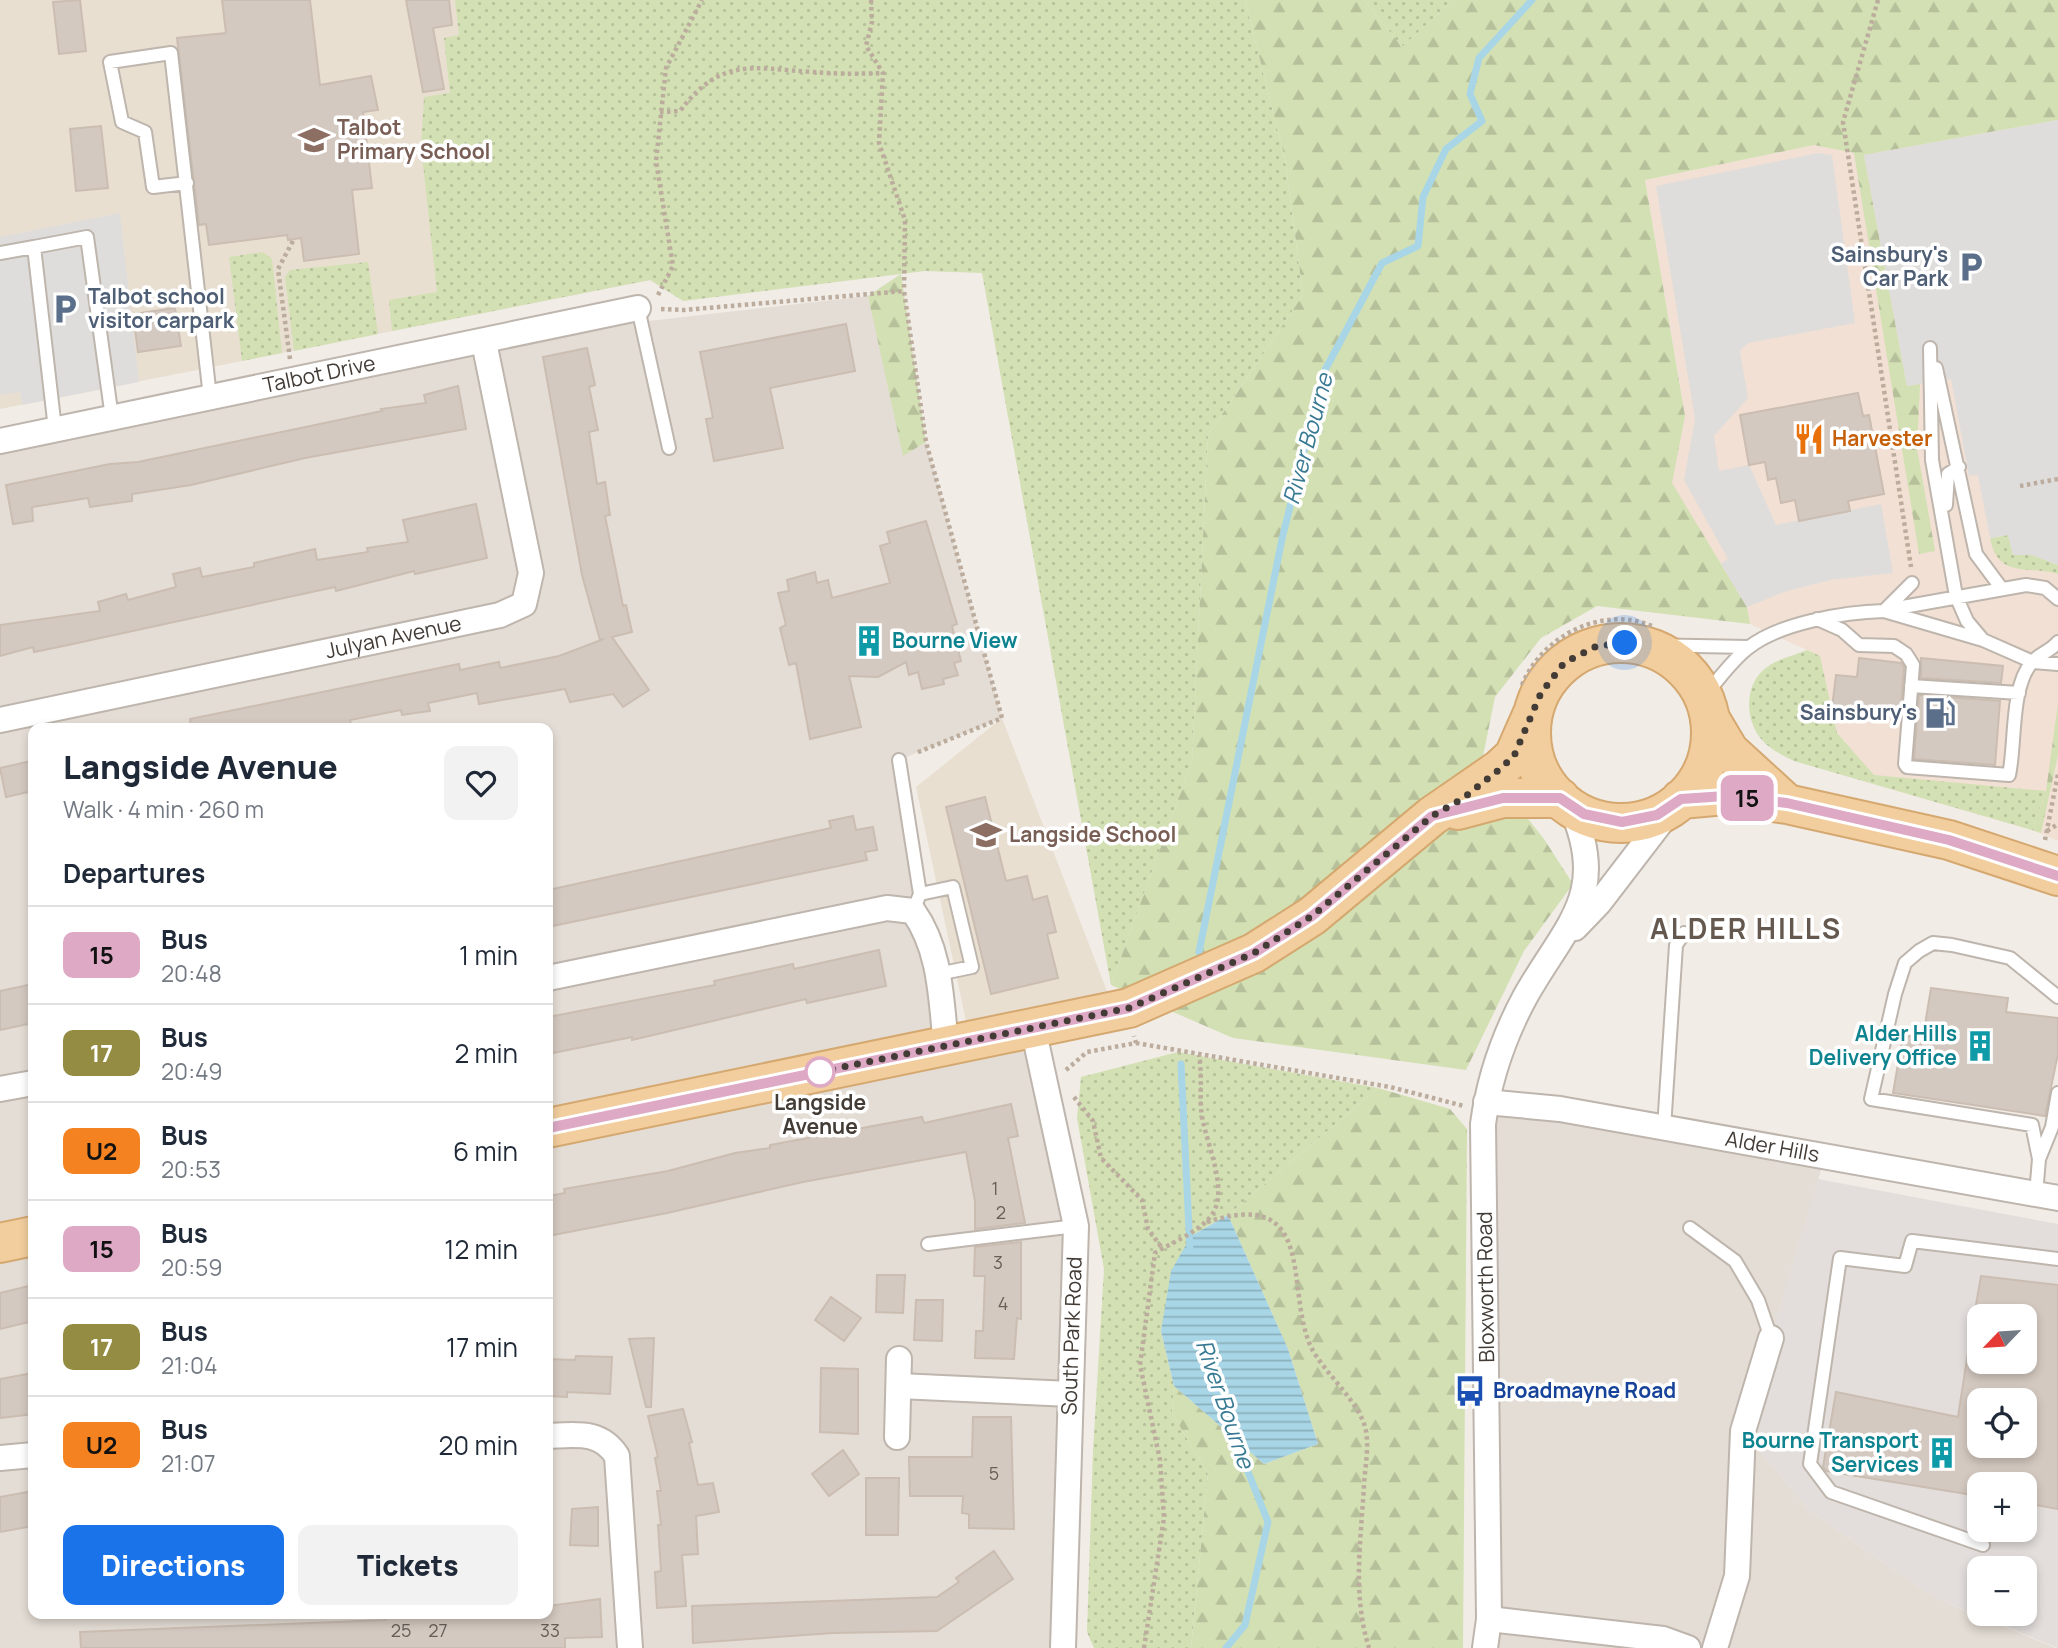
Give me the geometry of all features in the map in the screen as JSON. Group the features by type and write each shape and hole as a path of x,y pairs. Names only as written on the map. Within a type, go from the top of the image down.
{"main road":[{"path":"553,1127 1033,1028 1132,1026 1312,916 1432,816 1489,779 1514,756 1527,701 1573,657 1604,644 1649,636 1691,676 1730,751 1787,803"},
{"path":"1527,701 1535,758 1543,777 1565,802 1598,820 1622,822 1647,819 1678,802 1725,796 1787,803 1949,840 2048,872"},
{"path":"1678,802 1704,766 1710,746 1707,708"},
{"path":"1432,816 1503,798 1565,802"}],"street":[{"name":"Talbot Drive","path":"0,441 638,308"},
{"name":"Julyan Avenue","path":"0,720 500,615 524,604 531,573 484,342"},
{"name":"Bloxworth Road","path":"1485,1648 1489,1619 1485,1107 1506,1036 1526,995 1560,944 1583,897 1588,877 1581,830 1565,802"},
{"name":"Bloxworth Road","path":"1560,944 1599,903 1678,802"},
{"path":"553,977 916,903 928,932 938,974 946,1046"},
{"name":"South Park Road","path":"1033,1028 1076,1226 1063,1648"},
{"path":"0,1089 28,1084"},
{"name":"Alder Hills","path":"1485,1107 1560,1109 2047,1196"},
{"path":"1715,1648 1737,1577 1743,1431 1770,1338"},
{"path":"898,1437 899,1359"},
{"path":"899,1386 1070,1394"},
{"path":"553,1436 596,1436 609,1444 617,1456 630,1648"},
{"path":"0,1458 28,1455"},
{"path":"1489,1619 1663,1639 1688,1648"}],"lane":[{"path":"187,183 153,187 145,132 122,122 110,62 171,53 187,183 210,397"},
{"path":"0,253 87,237 111,418"},
{"path":"34,247 55,429"},
{"path":"638,308 669,448"},
{"path":"1983,640 1967,621 1956,596 1932,460 1930,348 1959,467 1976,554 2002,589"},
{"path":"1945,527 1948,474 1959,467"},
{"path":"1884,611 1912,583"},
{"path":"1649,636 1749,647 1816,619 1855,611 1884,611 2002,589 2036,587 2045,589 2058,598"},
{"path":"1884,611 1983,640 2033,662 2058,664"},
{"path":"1816,619 1842,630 1859,645 1894,646 1906,654 1913,665 1905,765 2007,776 2019,693 2033,662 2046,655 2058,642"},
{"path":"1707,708 1749,647"},
{"path":"1911,686 2019,693"},
{"path":"899,760 916,903 953,887 972,967 938,974"},
{"path":"1664,1128 1676,944 1684,933"},
{"path":"2047,1196 2032,1125 1871,1099 1895,994 1905,963 1933,943 2010,958 2058,997"},
{"path":"2039,1159 2052,1127 2058,1093"},
{"path":"928,1244 1076,1226"},
{"path":"1690,1228 1734,1261 1758,1300 1770,1338"},
{"path":"1983,1545 1831,1492 1810,1464 1840,1258 1905,1266 1912,1241 2058,1259"}],"path":[{"path":"638,308 656,300 673,266 656,162 660,112 666,68 702,0"},
{"path":"871,0 872,22 866,46 883,73 879,143 905,220 904,291 926,442 1002,718 899,760"},
{"path":"1878,0 1843,122 1912,583"},
{"path":"660,112 680,111 698,87 731,70 769,67 810,72 883,73"},
{"path":"289,352 278,269 294,239"},
{"path":"638,308 684,310 904,291"},
{"path":"2020,486 2058,479"},
{"path":"1911,567 1924,565"},
{"path":"1527,701 1528,671 1551,643 1585,626 1618,617 1649,636"},
{"path":"2048,872 2047,831 2058,774"},
{"path":"2047,831 2058,824"},
{"path":"1064,1075 1066,1068 1087,1052 1132,1026 1199,1055 1390,1087 1485,1107"},
{"path":"1144,1648 1164,1517 1160,1460 1140,1365 1155,1253 1202,1223 1216,1208 1217,1182 1201,1108 1203,1081 1199,1055"},
{"path":"1070,1092 1093,1121 1101,1158 1142,1200 1148,1229 1162,1248"},
{"path":"1202,1223 1228,1215 1254,1216 1275,1223 1285,1233 1296,1261 1303,1326 1313,1350 1366,1429 1364,1513 1357,1592 1369,1648"}],"shaded area":[{"name":"Talbot Primary School","path":"0,0 606,0 650,280 0,409"},
{"path":"2058,120 2058,841 2032,830 1884,787 1837,733 1820,656 1750,624 1747,607 1671,483 1685,416 1645,180 1814,145 1864,155"},
{"name":"Sainsbury's Car Park","path":"2058,120 2058,565 2032,555 2013,555 2008,535 1990,538 1978,475 1969,476 1951,379 1907,386 1864,155"},
{"path":"1818,153 1832,155 1855,323 1748,343 1740,351 1748,398 1714,436 1719,471 1749,465 1776,525 1881,504 1893,573 1830,580 1784,592 1747,607 1721,564 1728,559 1684,480 1695,419 1656,186"},
{"name":"Talbot school visitor carpark","path":"120,213 139,382 22,405 20,392 0,395 0,237"},
{"path":"901,274 926,442 1002,718 899,760 947,1045 1033,1028 1076,1226 1063,1648 0,1648 0,452 640,322 868,296"},
{"name":"Langside School","path":"1002,718 1110,999 969,1035 916,787"},
{"path":"1486,1102 1825,1157 1743,1431 1810,1511 1933,1597 1967,1611 1967,1626 2003,1626 2056,1648 1485,1648"},
{"path":"1818,1179 2058,1224 2058,1648 2004,1626 2037,1626 2037,1556 1967,1556 1967,1611 1933,1597 1810,1511 1743,1431"}],"green space":[{"path":"455,0 1245,0 1285,159 1303,295 1208,435 1192,760 1111,985 982,273 925,271 683,301 650,280 392,331 389,300 437,292 421,146 424,97 450,93 444,38 459,35"},
{"path":"1245,0 1364,0 1402,47 1453,0 2058,0 2058,120 1864,155 1907,386 1920,384 1917,448 1935,551 1919,554 1854,153 1814,145 1645,180 1685,416 1672,483 1747,607 1750,624 1597,606 1541,638 1495,697 1482,761 1544,839 1573,884 1524,951 1466,1070 1233,1038 1111,985 1192,760 1208,435 1303,295 1285,159"},
{"path":"1364,0 1453,0 1402,47"},
{"path":"263,252 272,259 282,353 242,361 229,257"},
{"path":"368,262 378,334 294,351 285,277 290,270"},
{"path":"901,274 926,442 903,456 868,296"},
{"path":"2008,535 2013,555 2032,555 2058,565 2058,574 2015,568 2000,560 1990,538"},
{"path":"1807,650 1820,656 1837,733 1874,775 2046,791 2032,830 1794,761 1769,747 1756,732 1752,722 1749,702 1754,682 1771,664"},
{"path":"2058,703 2058,755 2041,833 2032,830 2046,791"},
{"path":"1178,1052 1378,1088 1228,1215 1191,1236 1161,1331 1174,1386 1172,1413 1208,1474 1191,1648 1094,1648 1087,1632 1093,1451 1104,1269 1077,1118 1081,1077"},
{"path":"1378,1088 1450,1109 1467,1129 1463,1648 1191,1648 1208,1474 1172,1413 1174,1386 1264,1464 1318,1444 1288,1349 1228,1215"}],"water":[{"path":"1228,1215 1288,1349 1318,1444 1264,1464 1174,1386 1161,1331 1171,1271 1191,1236"}],"building":[{"path":"80,0 86,51 59,54 53,2"},
{"name":"Talbot Primary School","path":"222,0 310,0 320,85 371,76 378,110 363,112 372,188 352,190 359,254 304,261 301,238 288,240 287,235 209,245 206,224 199,225 177,38 226,33"},
{"path":"406,0 449,0 452,25 433,28 444,89 423,92"},
{"path":"101,126 108,188 76,191 70,129"},
{"path":"175,308 181,346 138,352 133,314"},
{"path":"846,324 855,371 770,388 783,448 714,461 706,419 713,418 700,352"},
{"path":"587,348 595,385 589,387 598,430 589,432 597,484 605,482 610,515 605,516 623,606 626,605 632,632 612,637 649,690 623,707 613,694 570,702 565,689 479,704 477,693 428,703 430,711 402,715 401,710 350,720 350,723 190,723 190,719 459,664 460,670 499,662 500,668 559,656 604,639 600,640 582,575 543,357"},
{"path":"458,386 466,429 305,458 191,485 132,494 132,501 90,507 88,498 32,507 33,521 13,524 6,485 110,464 138,462 382,411 381,409 426,403 424,395"},
{"name":"Harvester","path":"1858,393 1863,416 1869,415 1884,494 1848,501 1850,511 1799,521 1795,500 1781,503 1776,478 1768,480 1765,462 1749,465 1740,415"},
{"path":"476,504 487,558 415,574 414,571 336,591 335,587 34,652 33,647 0,656 0,625 100,611 98,602 126,594 128,600 176,587 173,574 200,568 202,577 254,567 254,563 315,549 317,560 408,542 403,520"},
{"name":"Bourne View","path":"926,521 957,624 952,626 961,661 954,663 958,675 943,679 944,684 922,689 918,672 909,675 906,662 878,677 849,676 861,727 810,739 796,663 789,665 780,628 786,625 778,593 789,591 787,580 815,572 817,583 828,580 832,598 890,583 880,546 890,543 887,532"},
{"path":"1859,658 1901,663 1904,667 1900,718 1851,712 1850,718 1831,716 1836,675 1857,677"},
{"path":"1921,658 2003,666 2001,683 1921,678"},
{"path":"1919,695 2000,701 1995,765 1914,759"},
{"path":"28,762 28,792 6,797 0,768"},
{"name":"Langside School","path":"985,797 1006,881 1027,876 1033,900 1047,896 1056,932 1047,934 1058,978 991,994 946,807"},
{"path":"853,816 856,830 873,827 877,850 865,852 867,860 553,926 553,889 831,828 829,821"},
{"path":"879,950 886,986 807,1003 806,999 632,1040 632,1037 553,1053 553,1016 715,985 714,981 793,964 794,969"},
{"path":"28,985 28,1024 0,1030 0,991"},
{"name":"Alder Hills Delivery Office","path":"1931,988 2008,998 2006,1012 2058,1018 2058,1054 2045,1116 1893,1093 1903,1035 1923,1037"},
{"path":"1011,1104 1018,1136 1008,1138 1025,1223 975,1229 975,1201 966,1152 803,1182 667,1213 553,1235 553,1195 565,1193 564,1189 668,1171 735,1153 770,1148 770,1145 922,1117 924,1123"},
{"path":"1021,1242 1021,1319 1017,1318 1014,1359 975,1358 976,1331 983,1331 985,1276 974,1276 975,1247"},
{"path":"877,1275 905,1275 903,1313 876,1312"},
{"name":"Bourne Transport Services","path":"1981,1276 2058,1285 2058,1509 2037,1505 2037,1472 1967,1472 1967,1494 1826,1471 1823,1467 1836,1392 1958,1417 1967,1358 1967,1374 2037,1374 2037,1304 1976,1304"},
{"path":"28,1286 28,1322 0,1329 0,1293"},
{"path":"831,1297 861,1318 844,1341 815,1320"},
{"path":"916,1300 943,1300 942,1341 914,1340"},
{"path":"654,1338 651,1407 646,1407 629,1339"},
{"path":"576,1356 612,1357 610,1394 567,1392 567,1397 553,1396 553,1359 575,1360"},
{"path":"821,1368 858,1369 858,1434 820,1432"},
{"path":"28,1374 28,1415 0,1418 0,1379"},
{"path":"683,1409 692,1442 689,1443 698,1485 713,1483 719,1512 696,1516 698,1554 682,1555 686,1606 657,1608 655,1572 661,1571 658,1525 661,1525 657,1491 661,1491 655,1458 658,1457 648,1416"},
{"path":"973,1417 1011,1417 1014,1529 969,1528 969,1514 962,1513 963,1496 910,1496 909,1457 972,1457"},
{"path":"843,1450 859,1474 829,1496 812,1474"},
{"path":"866,1478 899,1478 898,1535 866,1535"},
{"path":"28,1492 28,1527 0,1532 0,1497"},
{"path":"598,1507 598,1546 570,1545 572,1509"},
{"path":"994,1551 1013,1579 937,1631 833,1633 693,1643 692,1606 937,1597 959,1582 956,1578"},
{"path":"600,1599 602,1637 565,1638 565,1648 81,1648 80,1632 385,1619 553,1619 553,1605"}],"waterway":[{"name":"River Bourne","path":"1199,952 1282,539 1323,374 1382,263 1418,246 1423,197 1446,149 1482,121 1470,94 1479,58 1532,0"},
{"name":"River Bourne","path":"1181,1064 1190,1250"},
{"name":"River Bourne","path":"1226,1648 1245,1625 1268,1522 1233,1434"}],"bus line":[{"name":"15","path":"553,1127 1129,1008 1254,953 1312,916 1385,858 1432,816 1503,798 1560,798 1571,807 1598,820 1622,822 1647,819 1667,810 1681,799 1725,796 1787,803 1949,840 2058,876"}],"place":[{"name":"Talbot Primary School","path":"314,140"},
{"name":"Sainsbury's Car Park","path":"1971,267"},
{"name":"Talbot school visitor carpark","path":"65,309"},
{"name":"Harvester","path":"1809,439"},
{"name":"Bourne View","path":"869,641"},
{"name":"Sainsbury's","path":"1940,713"},
{"name":"Langside School","path":"986,835"},
{"name":"Alder Hills Delivery Office","path":"1980,1046"},
{"name":"Langside Avenue","path":"820,1072"},
{"name":"Broadmayne Road","path":"1470,1391"},
{"name":"Bourne Transport Services","path":"1942,1453"}],"district":[{"name":"ALDER HILLS","path":"1746,929"}],"route":[{"path":"820,1072 814,1073 1129,1008 1254,953 1312,916 1385,858 1432,816 1462,799 1514,756 1541,693 1564,663 1597,646 1625,643"}]}
